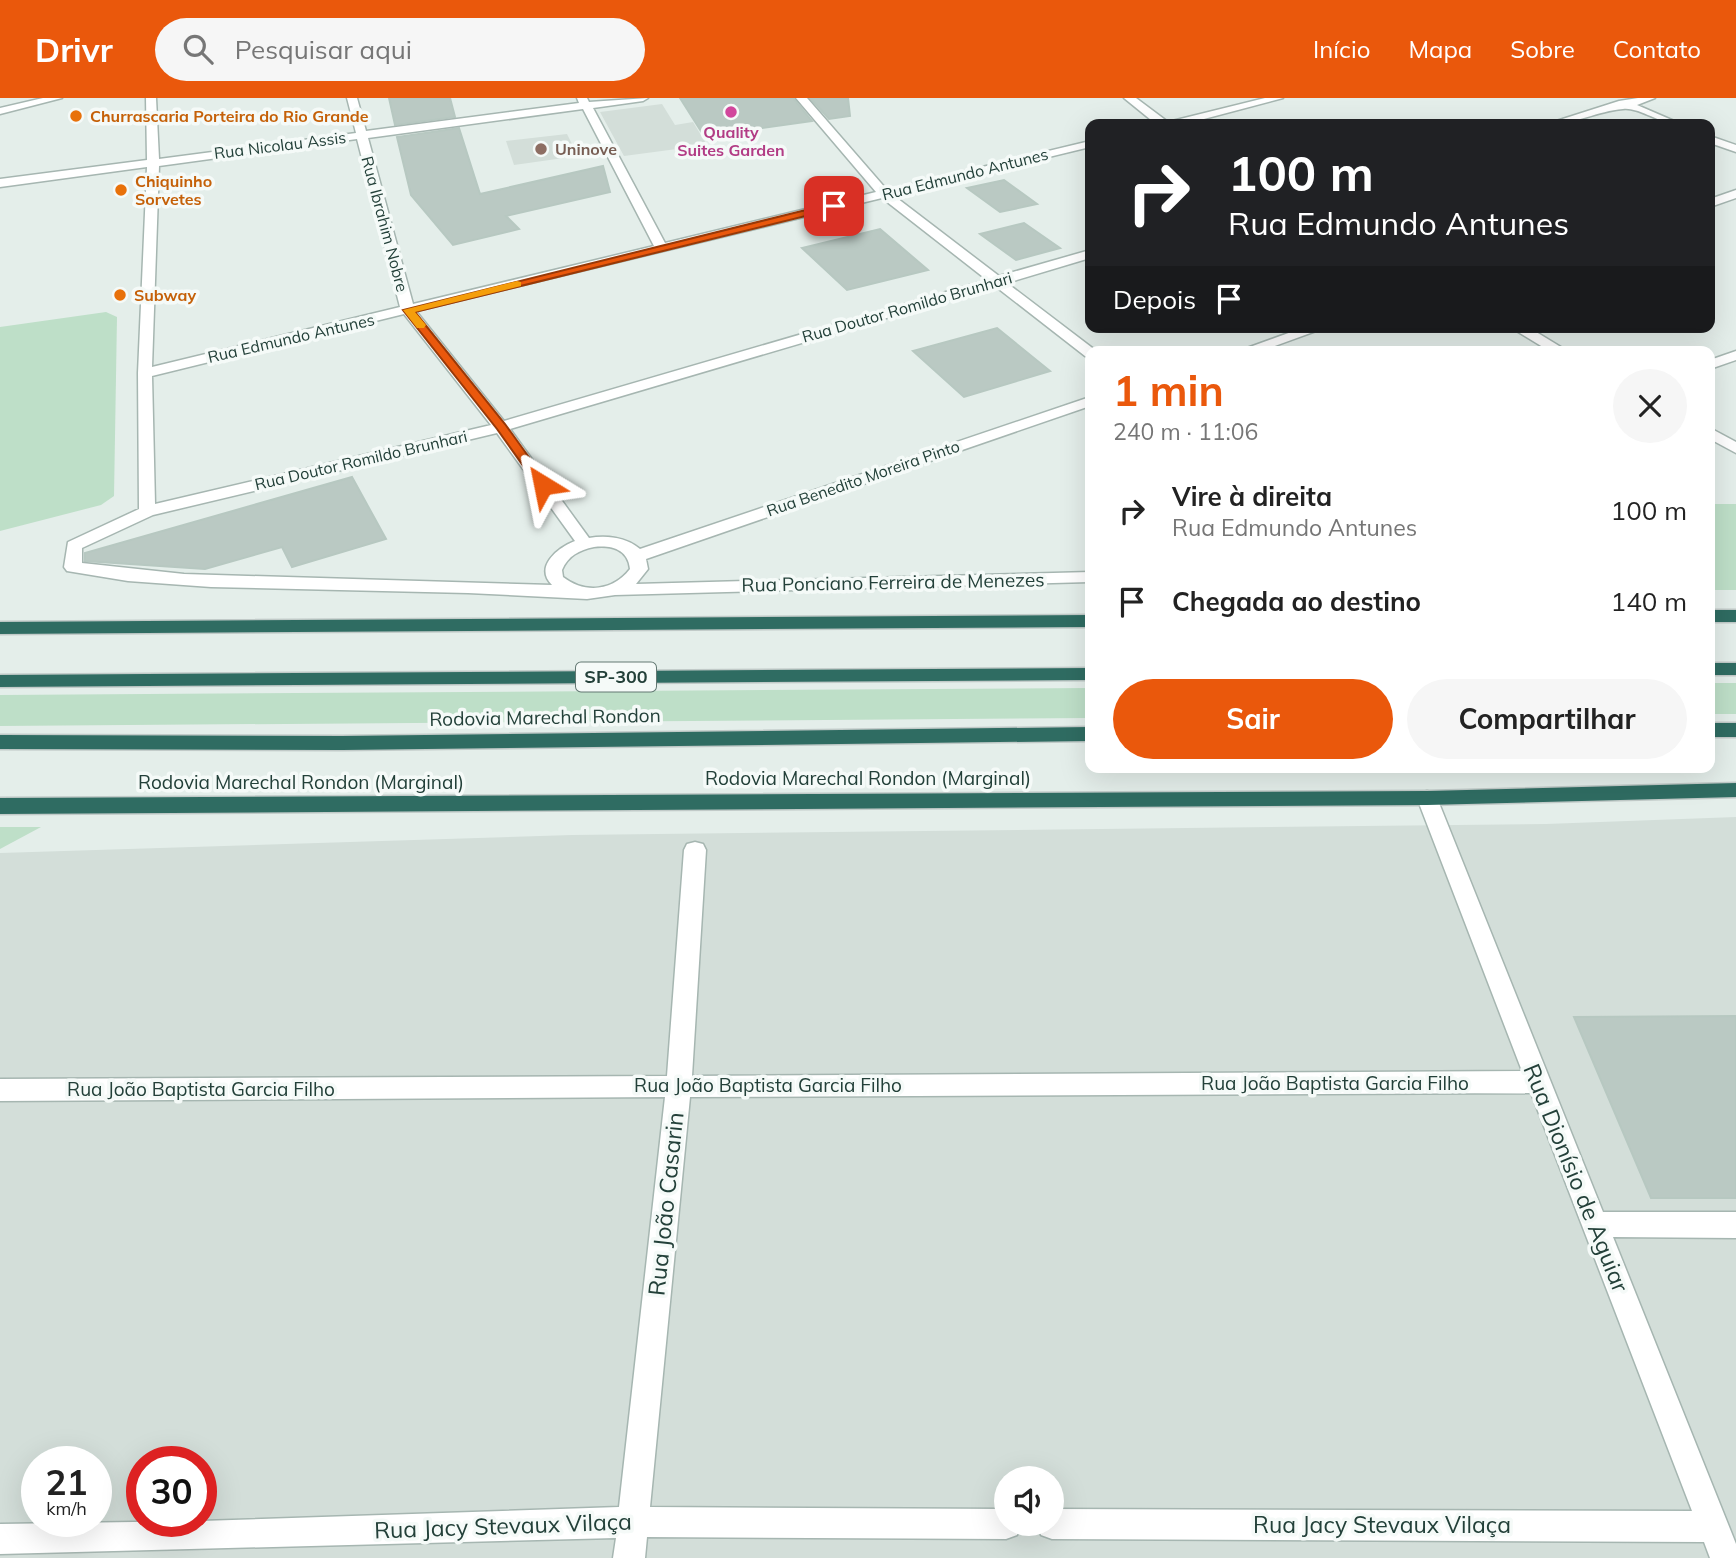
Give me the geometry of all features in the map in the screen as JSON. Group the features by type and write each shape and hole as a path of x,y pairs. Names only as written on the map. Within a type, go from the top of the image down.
{"highway":[{"path":"1715,616 1736,615"},
{"path":"0,628 1085,621"},
{"path":"1715,669 1736,668"},
{"name":"Rodovia Marechal Rondon","path":"0,681 1085,674"},
{"path":"1715,730 1736,730"},
{"name":"Rodovia Marechal Rondon","path":"0,742 342,743 1085,734"},
{"name":"Rodovia Marechal Rondon (Marginal)","path":"0,806 1427,798 1736,790"}],"street":[{"path":"0,111 57,98"},
{"path":"147,511 145,373 153,161 151,98"},
{"name":"Rua Ibrahim Nobre","path":"352,98 408,310 501,427 585,544"},
{"name":"Rua Nicolau Assis","path":"0,183 584,102 643,98"},
{"path":"801,98 884,194 1085,349"},
{"path":"1129,98 1156,119"},
{"path":"1192,119 1278,98"},
{"path":"1612,98 1663,119"},
{"path":"1571,119 1650,98"},
{"path":"584,102 662,249"},
{"path":"1715,141 1736,149"},
{"name":"Rua Edmundo Antunes","path":"145,373 1085,145"},
{"path":"1715,201 1736,194"},
{"name":"Rua Doutor Romildo Brunhari","path":"572,592 508,588 176,581 118,576 73,567 74,546 147,511 501,427 1085,255"},
{"path":"1261,346 1302,333"},
{"path":"1528,333 1551,346"},
{"path":"1715,363 1736,355"},
{"name":"Rua Benedito Moreira Pinto","path":"638,561 1085,403"},
{"path":"1715,436 1736,448"},
{"path":"615,542 627,547 638,561 634,577 613,590 600,593 572,592 555,579 553,570 563,553 585,544 615,542"},
{"name":"Rua Ponciano Ferreira de Menezes","path":"638,561 695,586"},
{"name":"Rua Doutor Romildo Brunhari","path":"508,588 553,570"},
{"name":"Rua Ponciano Ferreira de Menezes","path":"613,590 1085,577"},
{"name":"Rua Dionísio de Aguiar","path":"1427,798 1726,1558"},
{"name":"Rua João Casarin","path":"629,1558 679,1085 695,850"},
{"name":"Rua João Baptista Garcia Filho","path":"0,1090 1537,1082"},
{"path":"1596,1224 1736,1226"},
{"name":"Rua Jacy Stevaux Vilaça","path":"0,1539 633,1522 994,1524"},
{"name":"Rua Jacy Stevaux Vilaça","path":"1064,1524 1713,1527"}],"shaded area":[{"path":"662,104 675,125 693,122 707,145 624,156 600,112"},
{"name":"Uninove","path":"567,134 578,156 514,165 506,141"},
{"path":"1736,817 1736,1558 0,1558 0,853 572,835 1546,824"}],"green space":[{"path":"106,312 117,317 114,496 101,505 0,531 0,327"},
{"path":"1715,504 1736,504 1736,590 1715,590"},
{"path":"1715,683 1736,683 1736,714 1715,714"},
{"path":"1085,688 1085,718 0,726 0,695"},
{"path":"0,827 41,827 0,849"}],"building":[{"path":"389,98 450,98 455,117 395,125"},
{"name":"Quality Suites Garden","path":"680,98 793,98 812,121 704,136"},
{"path":"810,98 848,98 850,116 829,119"},
{"path":"459,128 480,194 603,166 610,192 506,216 519,229 453,245 411,195 397,137"},
{"path":"1004,180 1037,204 1000,212 967,188"},
{"path":"1024,223 1060,248 1016,260 980,234"},
{"path":"880,229 928,270 847,290 802,248"},
{"path":"997,328 1050,371 964,397 913,351"},
{"path":"352,477 386,539 292,567 282,547 205,569 85,561 85,553"},
{"path":"1736,1016 1736,1198 1651,1198 1574,1017"}],"slow traffic":[{"path":"420,325 408,310 517,284"}],"place":[{"name":"Quality Suites Garden","path":"731,112"},
{"name":"Churrascaria Porteira do Rio Grande","path":"76,116"},
{"name":"Uninove","path":"541,149"},
{"name":"Chiquinho Sorvetes","path":"121,190"},
{"name":"Subway","path":"120,295"}],"route":[{"path":"543,485 501,427 408,310 834,206"}]}
